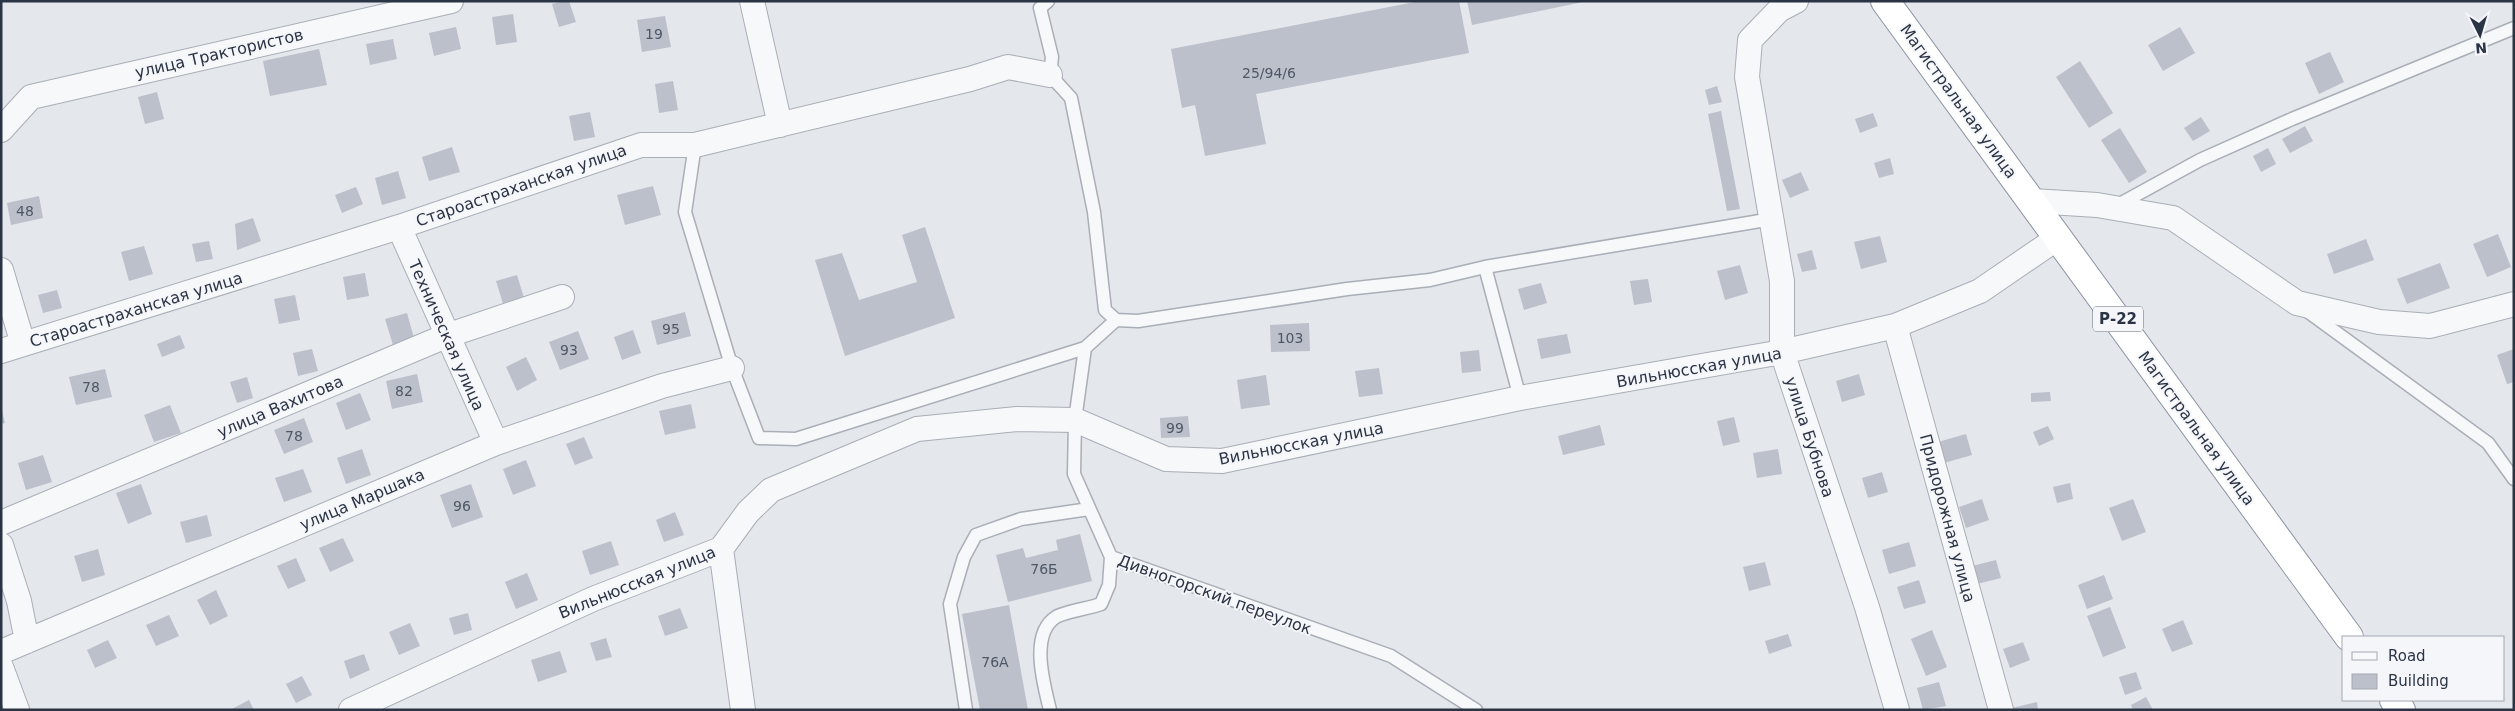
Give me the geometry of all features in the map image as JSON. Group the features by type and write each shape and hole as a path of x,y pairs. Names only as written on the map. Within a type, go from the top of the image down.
{"highway":[{"name":"Магистральная улица","path":"1885,1 2033,201 2348,636"}],"street":[{"name":"улица Трактористов","path":"1,130 31,97 451,1"},
{"path":"752,1 780,125"},
{"name":"улица Бубнова","path":"1796,1 1779,10 1750,40 1747,77 1782,281 1782,352 1867,607 1897,710"},
{"name":"Староастраханская улица","path":"12,348 399,227 641,145 695,145 970,80 1008,68 1050,75"},
{"path":"2033,201 2113,208 2173,218 2297,303 2379,322 2430,326 2514,304"},
{"name":"Техническая улица","path":"399,227 446,336 496,443"},
{"name":"Вильнюсская улица","path":"351,710 593,599 721,549 748,512 771,490 917,429 1017,419 1075,420 1166,458 1222,461 1520,398 1782,352 1895,326 1980,291 2059,237"},
{"path":"1,270 12,348"},
{"name":"улица Вахитова","path":"1,523 446,336 562,297"},
{"name":"Придорожная улица","path":"1895,326 2001,710"},
{"name":"улица Маршака","path":"1,652 496,443 662,386 732,368"},
{"path":"1,545 18,601 27,641"},
{"path":"721,549 743,710"},
{"path":"1,667 17,710"}],"lane":[{"path":"1048,1 1040,8 1052,57 1050,75 1071,98 1094,212 1105,310 1116,320 1138,321 1347,288 1430,280 1485,267 1772,219"},
{"path":"2113,208 2200,160 2267,130 2514,28"},
{"path":"695,145 685,212 732,368 759,438 796,439 1085,348 1116,320"},
{"path":"1485,267 1520,398"},
{"path":"2297,303 2488,443 2514,479"},
{"name":"Дивногорский переулок","path":"1085,348 1075,420 1074,474 1111,557 1391,656 1476,710"},
{"path":"966,710 950,604 964,557 976,535 1021,519 1089,509"},
{"path":"1050,710 1040,669 1043,632 1056,617 1101,604 1109,585 1111,557"}],"building":[{"path":"569,1 576,22 559,27 552,4"},
{"path":"1420,1 1459,1 1469,53 1256,94 1266,144 1205,156 1195,105 1182,108 1171,49"},
{"path":"1467,1 1582,1 1583,2 1472,25"},
{"path":"513,14 517,42 496,45 492,17"},
{"path":"665,16 671,47 642,52 637,20"},
{"path":"456,27 461,49 434,56 429,33"},
{"path":"2180,27 2195,53 2163,71 2148,45"},
{"path":"393,39 397,59 370,65 366,44"},
{"path":"319,49 327,85 270,96 263,61"},
{"path":"2330,52 2344,82 2319,94 2305,63"},
{"path":"2080,61 2113,113 2089,128 2056,77"},
{"path":"673,81 678,110 659,113 655,84"},
{"path":"1717,86 1722,102 1709,105 1705,90"},
{"path":"157,92 164,119 145,124 138,97"},
{"path":"1721,111 1740,209 1727,211 1708,114"},
{"path":"590,112 595,137 574,141 569,116"},
{"path":"1873,113 1878,126 1860,133 1855,119"},
{"path":"2201,117 2210,131 2193,141 2184,128"},
{"path":"2305,126 2313,141 2290,153 2282,139"},
{"path":"2120,128 2147,172 2129,183 2101,140"},
{"path":"452,147 460,172 429,181 422,157"},
{"path":"2268,148 2276,164 2261,172 2253,156"},
{"path":"1890,158 1894,174 1879,178 1874,163"},
{"path":"398,171 406,198 382,205 375,178"},
{"path":"1801,172 1809,190 1790,198 1782,180"},
{"path":"653,186 661,215 625,225 617,195"},
{"path":"356,187 363,204 342,213 335,195"},
{"path":"39,196 43,218 11,225 7,203"},
{"path":"253,218 261,241 237,250 235,224"},
{"path":"925,227 955,318 845,356 815,260 842,253 859,300 917,282 902,235"},
{"path":"2498,234 2511,267 2487,277 2473,244"},
{"path":"1880,236 1887,262 1861,269 1854,242"},
{"path":"2366,239 2374,260 2334,274 2327,254"},
{"path":"209,241 213,259 196,262 192,244"},
{"path":"144,246 153,274 129,281 121,252"},
{"path":"1812,250 1817,269 1802,272 1797,254"},
{"path":"2440,263 2450,288 2407,304 2397,279"},
{"path":"1740,265 1748,293 1725,300 1717,271"},
{"path":"365,273 369,296 347,300 343,277"},
{"path":"517,275 525,301 504,307 496,281"},
{"path":"1648,279 1652,302 1634,305 1630,281"},
{"path":"1541,283 1547,303 1524,310 1518,289"},
{"path":"57,290 62,308 43,313 38,295"},
{"path":"295,295 300,320 279,324 274,299"},
{"path":"685,312 691,336 657,345 651,321"},
{"path":"407,313 414,338 393,345 385,319"},
{"path":"1309,323 1310,351 1271,352 1270,325"},
{"path":"633,330 641,353 622,360 614,337"},
{"path":"578,331 589,359 560,370 549,342"},
{"path":"1567,334 1571,353 1541,359 1537,339"},
{"path":"180,335 185,348 162,357 157,344"},
{"path":"312,349 318,371 298,376 293,353"},
{"path":"2514,349 2514,382 2507,384 2497,355"},
{"path":"1479,350 1481,371 1462,373 1460,352"},
{"path":"526,357 537,380 517,391 506,367"},
{"path":"1379,368 1383,394 1359,397 1355,371"},
{"path":"105,369 112,397 76,405 69,377"},
{"path":"417,374 423,402 392,409 386,381"},
{"path":"1859,374 1865,395 1842,402 1836,381"},
{"path":"1266,375 1270,405 1241,409 1237,380"},
{"path":"247,377 253,398 237,403 230,382"},
{"path":"2050,392 2051,401 2031,402 2031,393"},
{"path":"360,393 371,420 346,430 336,403"},
{"path":"691,404 696,428 665,435 659,411"},
{"path":"170,405 181,433 154,442 144,415"},
{"path":"1,407 5,423 1,424"},
{"path":"1188,416 1190,437 1161,438 1160,418"},
{"path":"1734,417 1740,442 1723,446 1717,421"},
{"path":"304,418 313,442 284,454 274,430"},
{"path":"1600,425 1605,445 1563,455 1558,436"},
{"path":"2048,426 2054,439 2039,446 2033,432"},
{"path":"1966,434 1972,455 1944,463 1938,442"},
{"path":"584,437 593,458 575,465 566,444"},
{"path":"362,449 371,475 346,484 337,458"},
{"path":"1778,449 1782,474 1757,478 1753,453"},
{"path":"43,455 52,482 26,490 18,463"},
{"path":"526,460 536,486 513,495 503,469"},
{"path":"303,469 312,492 284,502 275,478"},
{"path":"1882,472 1888,492 1868,498 1862,478"},
{"path":"2070,483 2073,499 2057,503 2053,487"},
{"path":"141,484 152,514 128,524 116,493"},
{"path":"471,484 483,517 452,528 440,495"},
{"path":"1982,499 1989,520 1966,528 1959,507"},
{"path":"2133,499 2146,532 2122,541 2109,508"},
{"path":"675,512 684,535 664,542 656,520"},
{"path":"207,515 212,536 186,543 180,522"},
{"path":"1080,534 1092,581 1008,602 996,555 1023,548 1026,558 1058,550 1056,540"},
{"path":"343,538 354,561 330,572 319,548"},
{"path":"611,541 619,565 590,575 582,551"},
{"path":"1909,542 1916,566 1889,574 1882,550"},
{"path":"98,549 105,575 82,582 74,556"},
{"path":"296,558 306,581 288,589 277,566"},
{"path":"1996,560 2001,578 1977,584 1972,566"},
{"path":"1765,562 1771,585 1749,591 1743,567"},
{"path":"527,573 538,600 516,609 505,582"},
{"path":"2104,575 2113,599 2087,609 2078,585"},
{"path":"1919,580 1926,603 1904,609 1897,587"},
{"path":"216,590 228,616 210,625 197,600"},
{"path":"1009,605 1028,710 980,710 962,614"},
{"path":"2110,607 2126,648 2103,657 2087,616"},
{"path":"680,608 688,628 665,636 658,616"},
{"path":"468,613 472,630 454,635 449,618"},
{"path":"169,615 179,636 156,646 146,625"},
{"path":"2183,620 2193,644 2172,652 2162,629"},
{"path":"410,623 420,646 399,655 389,632"},
{"path":"1932,630 1947,667 1926,676 1911,639"},
{"path":"1788,634 1792,646 1769,654 1765,641"},
{"path":"606,638 612,657 596,661 590,643"},
{"path":"108,640 117,658 95,668 87,650"},
{"path":"2023,642 2030,660 2010,668 2003,649"},
{"path":"560,651 567,672 538,682 531,660"},
{"path":"364,654 370,670 350,679 344,661"},
{"path":"2136,672 2142,689 2125,695 2119,677"},
{"path":"302,676 312,695 296,703 286,684"},
{"path":"1939,682 1946,706 1923,710 1917,688"},
{"path":"2146,697 2153,710 2133,710 2131,705"},
{"path":"249,700 254,710 230,710"},
{"path":"2037,702 2038,710 2012,710 2012,708"}]}
